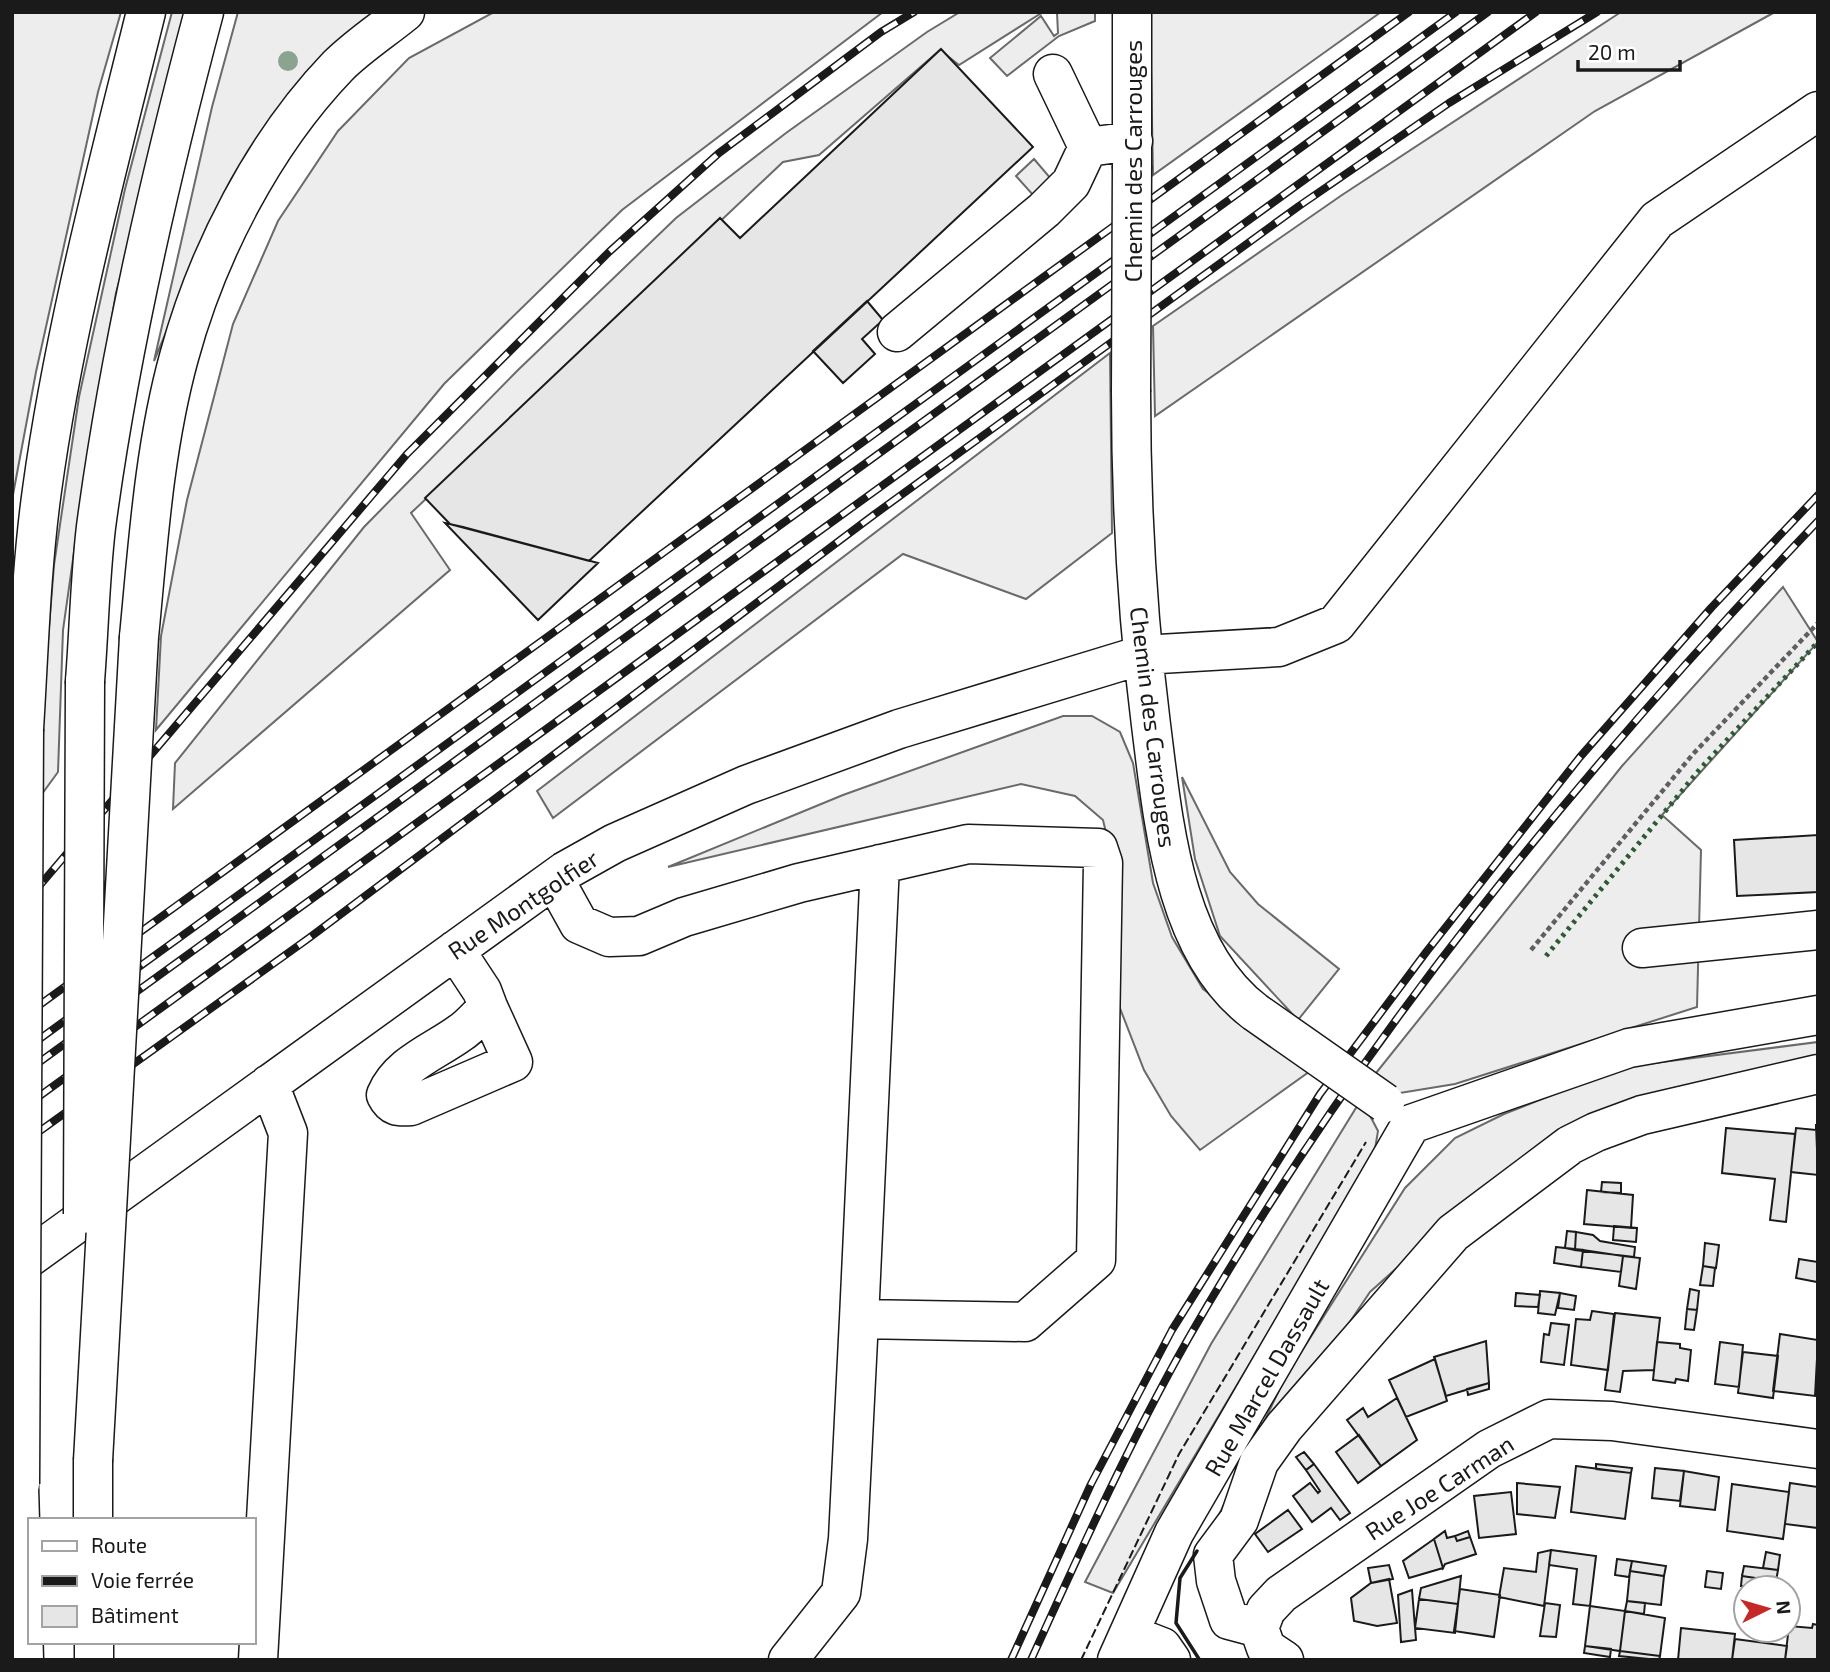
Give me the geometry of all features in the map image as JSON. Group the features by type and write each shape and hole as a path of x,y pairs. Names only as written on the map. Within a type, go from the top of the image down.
{"main road":[{"path":"23,1660 20,1484 24,729 41,493 53,418 108,162 146,12"},
{"path":"93,1461 83,1311 85,681 96,529 112,428 167,151 204,12"},
{"path":"93,1518 93,1461 139,637 153,493 178,357 219,242 271,150 339,65 405,12"},
{"name":"Chemin des Carrouges","path":"1132,12 1133,538 1142,655 1166,842 1193,927 1220,978 1255,1012 1398,1113"},
{"path":"1053,74 1088,147"},
{"name":"Rue Montgolfier","path":"12,1270 554,879 615,843 746,785 900,729 1142,655 1279,646 1336,624 1657,220 1818,111"},
{"path":"1088,147 1132,154"},
{"path":"897,332 1044,210 1071,183 1088,147"},
{"path":"554,879 579,924 609,937 639,936 684,917 799,883 968,844 1098,848 1103,863 1096,1260 1025,1322 859,1319"},
{"path":"788,1660 841,1594 848,1539 880,864"},
{"path":"1642,948 1818,930"},
{"path":"455,950 482,991 488,1007"},
{"path":"1398,1113 1629,1048 1818,1015"},
{"path":"1284,1660 1266,1648 1259,1628 1229,1619 1216,1581 1213,1555 1239,1520 1259,1462 1284,1427 1454,1233 1543,1164 1596,1132 1642,1115 1818,1074"},
{"path":"258,1660 288,1133 269,1084"},
{"name":"Rue Marcel Dassault","path":"1171,1660 1162,1647 1124,1647 1174,1534 1398,1113"},
{"path":"12,1354 20,1484"},
{"name":"Rue Joe Carman","path":"1259,1628 1266,1610 1281,1594 1489,1449 1549,1419 1612,1421 1818,1449"}],"path":[{"path":"1531,950 1693,754 1818,623"}],"shaded area":[{"path":"12,12 121,12 98,92 36,372 12,500"},
{"path":"172,12 192,12 116,293 86,467 63,630 58,772 39,798 40,740 54,565 79,397 125,189"},
{"path":"238,12 393,12 196,261 154,361 212,107"},
{"path":"494,12 883,12 622,210 444,384 156,730 161,636 187,500 233,324 278,221 338,131 409,58"},
{"path":"960,12 1043,12 959,65 940,50 819,155 783,162 411,513 450,570 173,809 175,763 364,527 517,371 676,218 786,133 927,32"},
{"path":"1095,12 1095,21 1059,36 1007,76 990,58 1041,16 1054,36 1058,33 1057,13"},
{"path":"1150,12 1381,12 1153,175"},
{"path":"1621,12 1775,12 1595,111 1155,416 1153,326 1342,195"},
{"path":"1034,159 1052,180 1033,195 1016,176"},
{"path":"1110,353 1112,533 1026,599 903,554 553,818 537,791"},
{"path":"1783,587 1818,642 1662,815 1701,850 1697,1007 1455,1084 1400,1093 1372,1078 1622,766"},
{"path":"1063,716 1092,716 1120,732 1133,763 1153,883 1172,937 1203,989 1313,1069 1200,1150 1171,1116 1144,1070 1116,998 1113,862 1103,820 1075,796 1021,784 668,867 843,795"},
{"path":"1182,777 1230,872 1258,904 1339,969 1298,1020 1220,936 1195,859"},
{"path":"1818,1042 1818,1060 1489,1185 1370,1292 1216,1521 1286,1376 1405,1188 1455,1138 1504,1114 1623,1067"},
{"path":"1359,1103 1366,1108 1378,1131 1374,1155 1113,1593 1085,1582 1211,1344"}],"building":[{"path":"941,49 1033,147 589,561 450,524 425,498 720,218 740,238"},
{"path":"867,301 883,320 862,339 875,354 843,383 813,351"},
{"path":"445,523 463,527 598,563 538,620"},
{"path":"1818,835 1818,892 1737,896 1734,840"},
{"path":"1816,1124 1818,1175 1791,1172 1796,1128 1816,1130"},
{"path":"1726,1128 1795,1134 1786,1222 1770,1220 1775,1179 1722,1173"},
{"path":"1602,1182 1621,1183 1621,1193 1601,1192"},
{"path":"1587,1190 1633,1195 1631,1228 1584,1224"},
{"path":"1614,1226 1637,1228 1636,1242 1613,1240"},
{"path":"1567,1231 1576,1232 1575,1250 1565,1248"},
{"path":"1576,1232 1593,1235 1600,1241 1635,1247 1634,1257 1575,1250"},
{"path":"1705,1243 1719,1245 1716,1268 1703,1266"},
{"path":"1556,1247 1583,1250 1581,1267 1554,1263"},
{"path":"1583,1250 1623,1256 1621,1272 1581,1267"},
{"path":"1623,1256 1640,1258 1636,1289 1619,1286"},
{"path":"1799,1259 1818,1262 1817,1282 1796,1278"},
{"path":"1703,1266 1715,1268 1713,1286 1700,1285"},
{"path":"1690,1289 1699,1291 1697,1310 1687,1309"},
{"path":"1540,1291 1560,1293 1555,1315 1538,1313"},
{"path":"1516,1293 1540,1295 1538,1307 1515,1306"},
{"path":"1560,1293 1576,1296 1574,1310 1558,1308"},
{"path":"1687,1309 1697,1310 1694,1330 1685,1329"},
{"path":"1592,1311 1614,1314 1608,1370 1571,1365 1576,1319 1590,1320"},
{"path":"1615,1313 1660,1318 1654,1370 1623,1371 1620,1392 1605,1390"},
{"path":"1551,1323 1569,1325 1564,1365 1541,1362 1544,1334 1549,1335"},
{"path":"1780,1334 1818,1340 1815,1396 1773,1391"},
{"path":"1486,1341 1489,1383 1446,1396 1434,1357"},
{"path":"1657,1342 1680,1344 1680,1348 1691,1350 1688,1381 1676,1379 1675,1383 1653,1380"},
{"path":"1720,1342 1743,1345 1739,1387 1715,1384"},
{"path":"1743,1352 1778,1356 1773,1398 1738,1393"},
{"path":"1435,1359 1447,1401 1406,1417 1389,1380"},
{"path":"1489,1383 1489,1389 1468,1395 1467,1389"},
{"path":"1397,1398 1417,1440 1381,1466 1347,1420 1363,1408 1368,1417"},
{"path":"1359,1435 1381,1466 1358,1483 1336,1452"},
{"path":"1304,1452 1314,1464 1306,1470 1296,1457"},
{"path":"1314,1464 1350,1513 1340,1520 1331,1508 1312,1522 1293,1496 1310,1483 1318,1493 1320,1491 1306,1470"},
{"path":"1596,1464 1632,1468 1631,1473 1596,1469"},
{"path":"1576,1466 1631,1473 1625,1519 1571,1512"},
{"path":"1655,1468 1684,1471 1680,1501 1652,1498"},
{"path":"1684,1471 1719,1477 1715,1510 1680,1506"},
{"path":"1517,1483 1560,1487 1555,1518 1517,1514"},
{"path":"1790,1483 1818,1487 1818,1528 1785,1524"},
{"path":"1732,1484 1789,1492 1783,1539 1727,1531"},
{"path":"1511,1492 1516,1534 1479,1538 1474,1496"},
{"path":"1288,1510 1302,1529 1268,1552 1255,1534"},
{"path":"1445,1531 1447,1538 1455,1536 1457,1541 1470,1537 1476,1554 1445,1564 1443,1568 1434,1539"},
{"path":"1468,1531 1470,1537 1457,1541 1455,1536"},
{"path":"1434,1539 1443,1568 1409,1578 1403,1561"},
{"path":"1551,1550 1596,1556 1590,1606 1573,1604 1577,1569 1549,1565"},
{"path":"1551,1550 1544,1606 1499,1597 1504,1568 1536,1572 1538,1553"},
{"path":"1766,1552 1780,1555 1778,1570 1763,1568"},
{"path":"1617,1559 1632,1561 1629,1577 1615,1575"},
{"path":"1632,1561 1666,1566 1664,1576 1630,1571"},
{"path":"1389,1565 1393,1579 1371,1583 1368,1568"},
{"path":"1744,1566 1778,1570 1777,1574 1742,1574"},
{"path":"1630,1571 1664,1576 1661,1605 1627,1601"},
{"path":"1707,1571 1723,1573 1721,1589 1705,1587"},
{"path":"1461,1576 1458,1604 1419,1599 1421,1588"},
{"path":"1389,1579 1397,1623 1377,1626 1354,1621 1351,1598 1371,1583"},
{"path":"1460,1589 1500,1595 1494,1637 1454,1631"},
{"path":"1412,1590 1416,1640 1401,1642 1398,1595"},
{"path":"1419,1599 1458,1604 1455,1633 1415,1628"},
{"path":"1627,1601 1645,1603 1644,1614 1625,1611"},
{"path":"1545,1603 1560,1605 1556,1637 1540,1636"},
{"path":"1590,1606 1625,1611 1620,1651 1585,1646"},
{"path":"1625,1611 1665,1618 1660,1656 1620,1651"},
{"path":"1813,1624 1818,1625 1818,1660 1785,1660 1787,1644 1802,1644 1802,1627 1812,1628"},
{"path":"1681,1628 1732,1634 1732,1660 1678,1660"},
{"path":"1734,1644 1787,1646 1785,1660 1732,1660"},
{"path":"1585,1646 1611,1649 1610,1657 1584,1653"},
{"path":"1620,1651 1660,1656 1659,1660 1619,1656"}],"railway":[{"path":"12,918 407,454 609,252 719,153 881,32 914,12"},
{"path":"12,1025 1409,12"},
{"path":"12,1059 1456,12"},
{"path":"12,1082 1488,12"},
{"path":"12,1116 1536,12"},
{"path":"12,1151 309,938 875,514 1299,206 1449,103 1597,12"},
{"path":"1011,1660 1091,1484 1172,1330 1320,1094 1427,951 1580,757 1711,608 1818,495"},
{"path":"1031,1660 1106,1498 1166,1378 1254,1228 1325,1120 1478,911 1560,810 1730,615 1818,521"}],"hedge":[{"path":"1546,956 1700,769 1818,642"}],"fence":[{"path":"1081,1660 1179,1454 1366,1142"}],"wall":[{"path":"1197,1551 1180,1578 1176,1623 1199,1659"}]}
